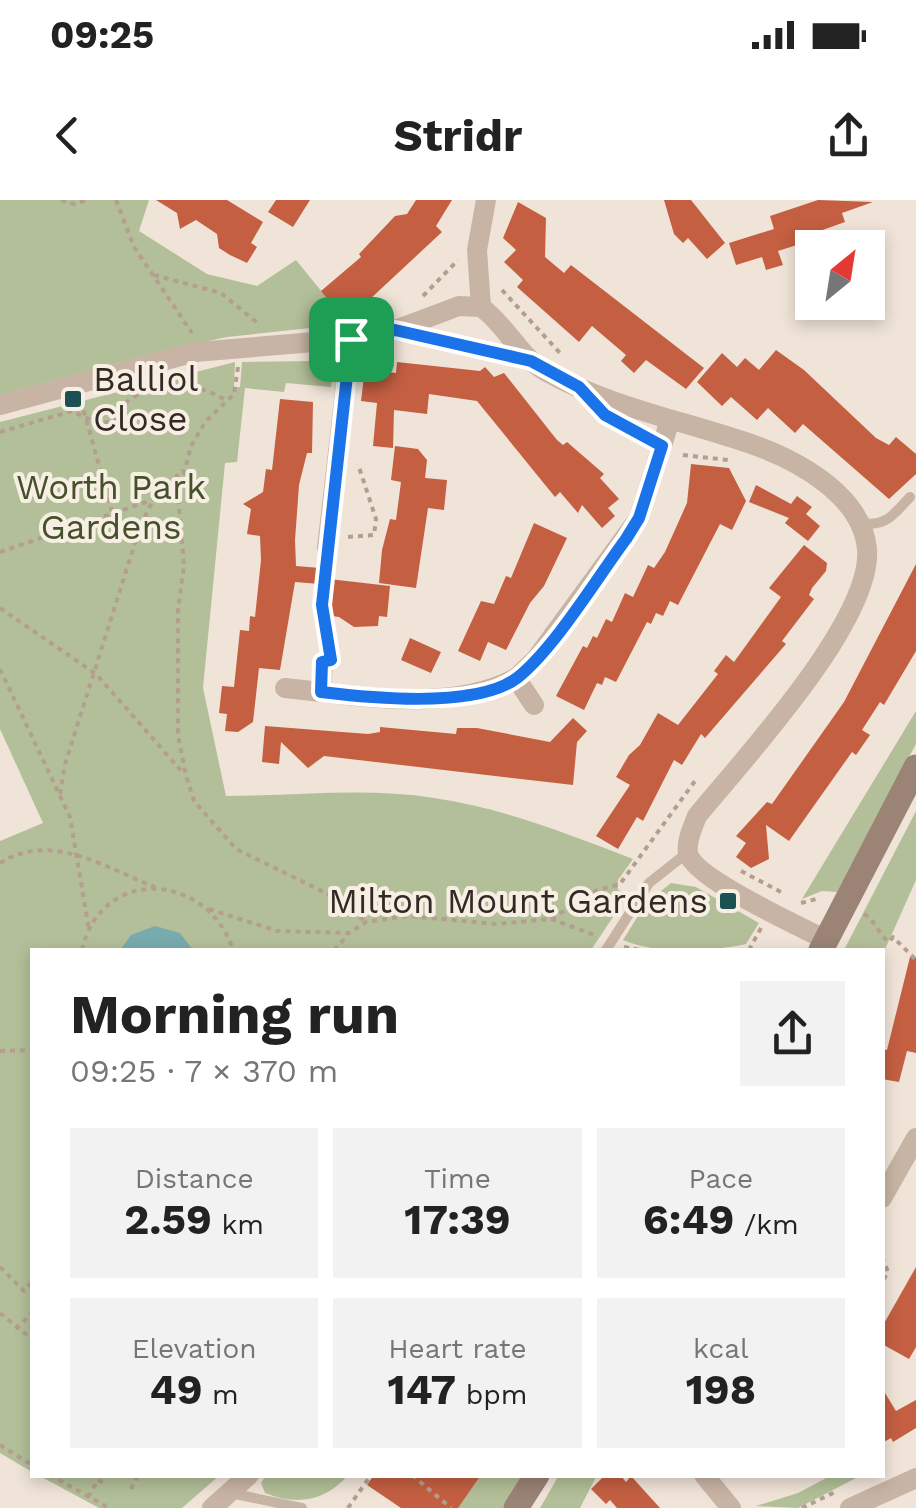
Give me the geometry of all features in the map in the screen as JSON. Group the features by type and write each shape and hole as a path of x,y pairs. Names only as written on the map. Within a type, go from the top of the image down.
{"main road":[{"path":"823,945 916,767"},
{"path":"516,1508 535,1478"}],"street":[{"path":"481,307 476,250 486,200"},
{"path":"0,404 195,352 351,339 395,330 459,306 481,307 498,318 531,361 579,387 756,446 800,466 835,491 858,522 867,548 863,579 843,626 697,816 688,853 702,872 823,945"},
{"path":"328,548 351,339"},
{"path":"286,688 438,697 480,692 516,678 633,529 670,420"},
{"path":"321,692 322,662"},
{"path":"516,678 534,705"},
{"path":"885,1193 916,1138"},
{"path":"212,1508 246,1478"},
{"path":"706,1478 731,1508"},
{"path":"850,1508 874,1502 916,1478"}],"lane":[{"path":"858,522 873,526 888,521 910,496"},
{"path":"607,948 649,882 688,853"},
{"path":"230,1494 302,1508"}],"path":[{"path":"62,200 74,204 88,200"},
{"path":"116,200 134,247 191,328 195,352"},
{"path":"154,275 220,294 258,320 268,345"},
{"path":"395,330 531,361"},
{"path":"239,347 238,385 228,402 198,433 186,466 177,512 184,566 178,610 178,735 186,776 194,801 244,855 330,895 366,922"},
{"path":"78,385 112,512"},
{"path":"0,432 72,411 97,423 110,422 138,395 180,385 200,387 228,402"},
{"path":"662,446 684,456 731,460"},
{"path":"322,662 331,660 322,623 328,548 338,550 355,534 374,535 376,519 353,448 339,447"},
{"path":"60,794 65,764 129,558 153,500 186,466"},
{"path":"0,552 153,500"},
{"path":"0,608 96,674 186,776"},
{"path":"0,669 70,818 89,930"},
{"path":"336,948 366,922 408,916 496,924 550,918 596,891 620,884 696,781 714,795"},
{"path":"0,863 25,849 51,847 159,889 186,894 209,909 277,931 349,934"},
{"path":"733,868 781,892"},
{"path":"83,948 89,930 118,899 159,889"},
{"path":"209,909 228,934 232,948"},
{"path":"0,1052 30,1050"},
{"path":"0,1268 24,1291 30,1284"},
{"path":"0,1313 30,1339"},
{"path":"16,1329 30,1314"},
{"path":"0,1445 30,1463"},
{"path":"55,1478 109,1508"},
{"path":"131,1489 136,1478"},
{"path":"348,1508 369,1478"},
{"path":"416,1478 451,1508"},
{"path":"88,1497 98,1480 104,1483"}],"green space":[{"path":"0,200 149,200 139,231 207,274 257,286 296,260 348,324 227,337 0,395"},
{"name":"Worth Park Gardens","path":"320,361 332,370 331,387 286,383 284,392 245,388 237,462 225,463 203,688 226,796 382,793 485,808 633,859 618,880 618,890 629,893 592,948 30,948 30,1471 0,1453 0,841 43,823 0,729 0,422 235,362 234,387 240,387 242,362"},
{"path":"916,711 916,744 837,892 822,891 802,899"},
{"path":"916,811 916,880 885,950 845,948"},
{"path":"671,883 696,887 759,923 746,944 721,948 653,948 623,940 646,903"},
{"path":"44,1478 217,1478 182,1508 99,1508"},
{"path":"264,1478 345,1478 321,1496 300,1500 265,1493 261,1483"},
{"path":"479,1478 524,1478 505,1508 457,1508"},
{"path":"557,1478 595,1478 580,1508 540,1508"},
{"path":"826,1478 856,1478 798,1508 756,1506 798,1493"}],"water":[{"path":"155,926 180,933 191,948 121,948 131,935"}],"building":[{"path":"156,200 227,200 263,222 251,243 257,247 247,263 219,248 217,234 196,220 180,229 177,213"},
{"path":"276,200 310,200 293,227 268,212"},
{"path":"416,200 452,200 436,226 442,232 354,314 342,299 333,306 321,291 361,257 359,254 395,216 407,214"},
{"path":"664,200 691,200 725,243 707,259 688,238 683,243 674,234"},
{"path":"818,200 873,202 842,213 845,222 823,230 795,230 795,246 778,251 783,265 766,270 762,257 736,265 729,243 774,229 770,216"},
{"path":"518,202 546,218 545,257 564,273 571,265 704,368 686,389 646,360 634,373 621,361 626,355 592,326 579,342 517,287 523,280 504,262 516,250 503,238"},
{"path":"776,350 804,370 876,438 889,445 896,437 916,454 916,474 889,499 803,424 795,433 768,408 757,420 731,397 722,406 697,382 722,353 737,367 745,358 759,370"},
{"path":"397,362 480,371 485,367 494,377 504,373 557,440 563,445 567,442 604,474 600,478 619,499 608,508 615,516 602,528 582,505 578,513 560,492 555,497 477,401 429,394 427,414 394,410 393,448 373,446 377,403 361,401 365,369 396,373"},
{"path":"280,399 313,402 312,453 307,453 299,485 295,540 296,566 320,568 319,584 295,582 280,670 259,668 253,722 238,732 225,731 227,714 219,713 222,686 234,687 240,630 249,631 250,616 255,617 261,560 260,536 247,534 251,509 243,504 263,492 266,469 272,470"},
{"path":"395,446 418,449 427,460 425,478 447,480 444,510 428,508 416,588 379,583 382,550 390,519 396,520 401,482 391,480"},
{"path":"691,464 729,468 746,501 732,530 720,524 678,605 670,601 663,616 656,613 651,624 647,622 616,682 605,677 602,685 597,683 584,710 556,696 583,646 587,648 593,636 597,638 606,619 612,622 625,593 633,597 648,565 654,568 665,552 687,503"},
{"path":"756,485 791,504 797,496 812,507 806,514 820,526 808,541 785,523 789,518 749,502"},
{"path":"534,523 567,538 506,650 488,642 480,661 458,651 481,601 494,604 506,576 511,578"},
{"path":"804,545 827,563 826,571 809,595 814,599 782,641 786,644 705,738 701,734 682,765 674,760 643,821 637,817 618,849 596,836 630,785 616,777 658,713 678,725 718,674 714,671 726,655 734,662 781,597 769,588"},
{"path":"916,564 916,651 884,705 880,702 862,730 870,735 856,755 852,752 789,841 766,825 769,859 751,868 736,857 746,843 736,836 767,802 772,804 844,702"},
{"path":"329,579 390,586 387,617 379,616 378,626 354,627 339,617 326,615"},
{"path":"410,638 441,652 431,673 401,660"},
{"path":"573,718 587,731 577,742 573,785 324,756 308,768 281,742 279,764 262,762 265,726 368,734 380,732 380,727 456,734 457,728 477,728 550,742"},
{"path":"910,957 916,957 916,1053 907,1051 899,1082 885,1080 887,1050"},
{"path":"916,1267 916,1347 909,1359 885,1346 885,1322"},
{"path":"885,1393 896,1411 916,1400 916,1428 893,1442 891,1438 885,1441"},
{"path":"372,1478 479,1478 458,1508 401,1508 367,1485"},
{"path":"602,1478 623,1478 626,1482 633,1478 660,1508 617,1508 610,1500 606,1504 591,1489"}],"place":[{"name":"Balliol Close","path":"73,399"},
{"name":"Milton Mount Gardens","path":"728,901"}],"route":[{"path":"395,330 531,361 579,387 605,415 662,446 639,518 626,539 536,659 500,687 438,697 321,692 322,662 331,660 322,605 351,339 395,330"}]}
